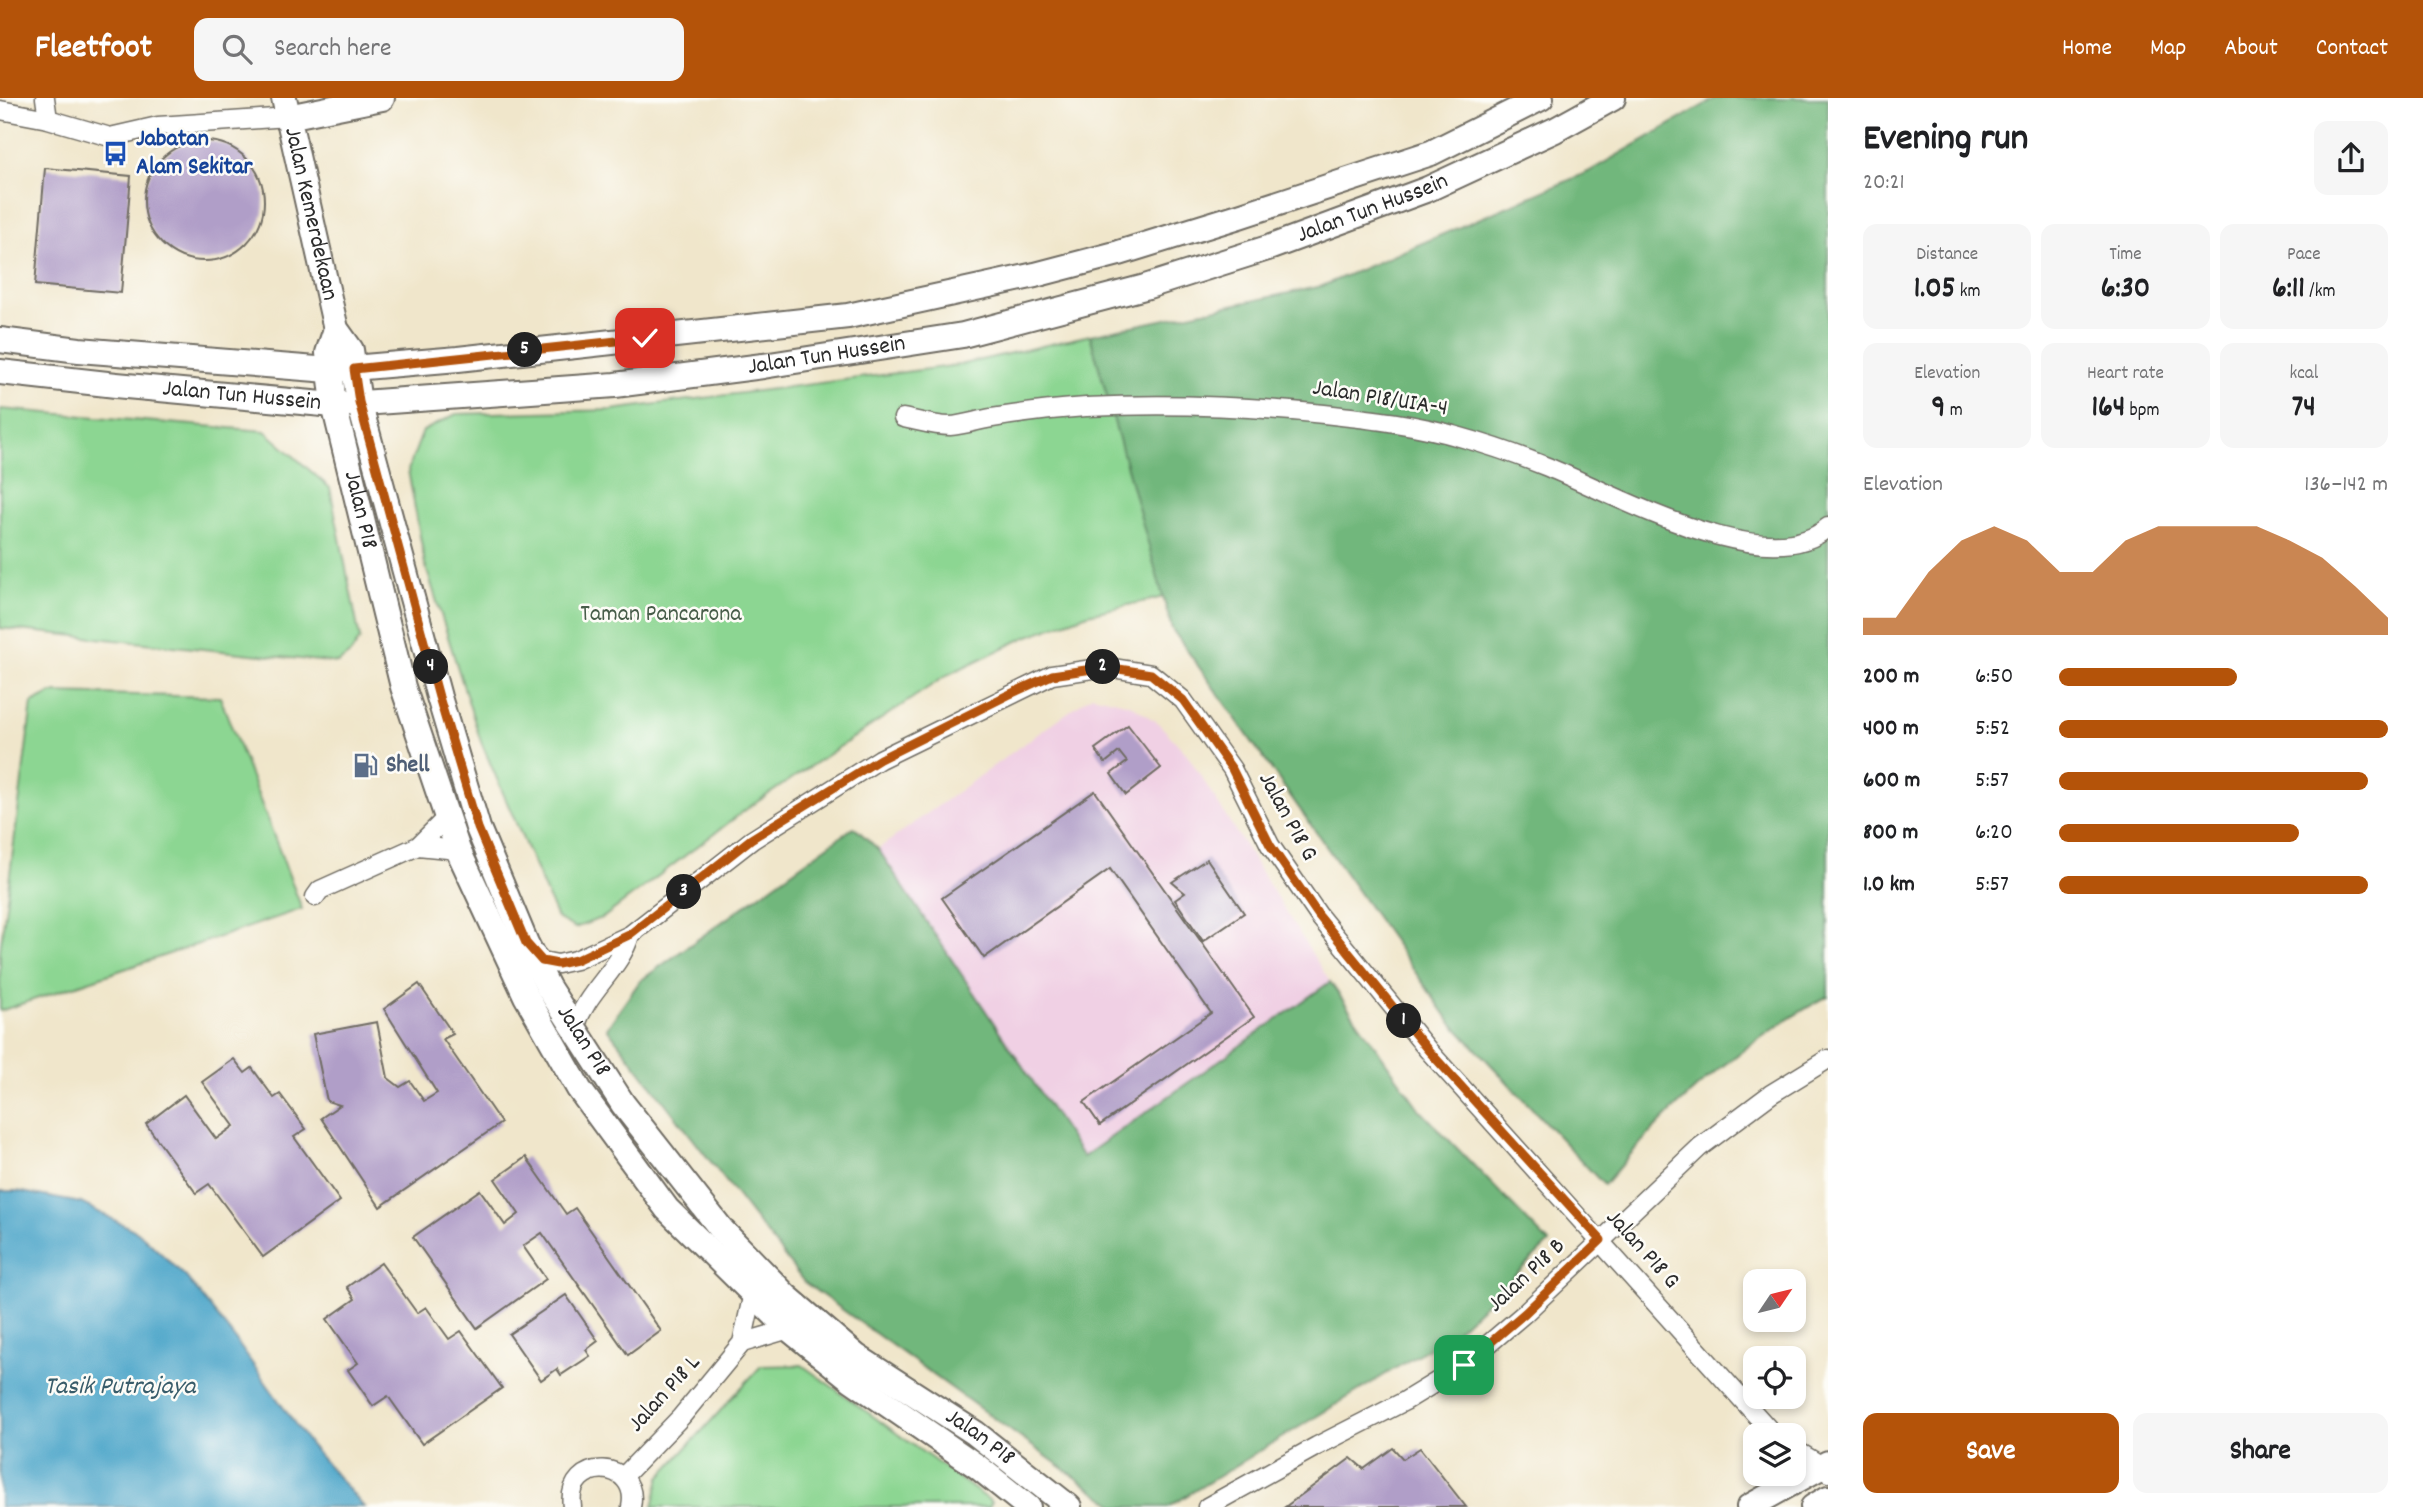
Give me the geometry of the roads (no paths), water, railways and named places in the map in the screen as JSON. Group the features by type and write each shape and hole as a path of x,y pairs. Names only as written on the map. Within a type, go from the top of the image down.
{"main road":[{"path":"286,107 382,98"},
{"path":"1431,153 1482,121 1503,98"},
{"path":"1541,98 1555,130"},
{"name":"Jalan Tun Hussein","path":"0,340 79,350 329,370 848,316 1035,275 1119,253 1297,198 1431,153 1541,98"},
{"name":"Jalan Tun Hussein","path":"0,372 116,386 334,405 615,385 763,366 963,335 1145,287 1271,247 1428,189 1555,130 1613,98"},
{"name":"Jalan Kemerdekaan","path":"286,107 336,329 351,350 359,402"},
{"name":"Jalan Kemerdekaan","path":"334,405 328,353 336,329"},
{"name":"Jalan P18","path":"359,402 439,697 478,828 526,943 548,987 623,1104 722,1230 786,1296 856,1356 975,1433 1069,1507"},
{"name":"Jalan P18","path":"334,405 400,676 458,850 526,996 579,1089 667,1209 789,1329 852,1380 978,1467 1028,1507"},
{"path":"1806,1472 1826,1468"},
{"path":"1749,1507 1779,1486"}],"street":[{"path":"45,98 48,118"},
{"path":"0,110 48,118 110,137 286,107"},
{"name":"Jalan P18/UIA-4","path":"903,418 952,426 992,418 1084,407 1154,405 1271,408 1371,419 1460,436 1546,466 1646,512 1732,540 1771,546 1801,542 1828,527"},
{"name":"Jalan P18 G","path":"526,943 542,961 558,964 576,960 629,935 751,839 880,759 959,718 1052,675 1106,667 1151,674 1183,700 1232,769 1270,845 1319,916 1428,1050 1763,1423"},
{"path":"315,897 320,890 418,846 447,817"},
{"path":"418,846 458,850"},
{"name":"Jalan P18 G","path":"575,1028 584,1004 621,955 629,935"},
{"name":"Jalan P18 B","path":"1207,1507 1405,1401 1464,1365 1525,1313 1700,1147 1771,1094 1828,1059"},
{"name":"Jalan P18 L","path":"623,1477 681,1417 742,1343 753,1293"},
{"path":"742,1343 789,1329"},
{"path":"1806,1456 1826,1468"},
{"path":"572,1507 573,1489 585,1474 604,1469 623,1477 632,1493 631,1507"},
{"path":"1805,1486 1819,1504"},
{"name":"Jalan P18 B","path":"1217,1507 1233,1492"}],"water":[{"name":"Tasik Putrajaya","path":"0,1191 17,1191 81,1203 138,1232 186,1277 232,1335 310,1445 364,1507 0,1507"}],"place":[{"name":"Jabatan Alam Sekitar","path":"116,154"},
{"name":"Shell","path":"366,766"}],"park label":[{"name":"Taman Pancarona","path":"661,615"}]}
